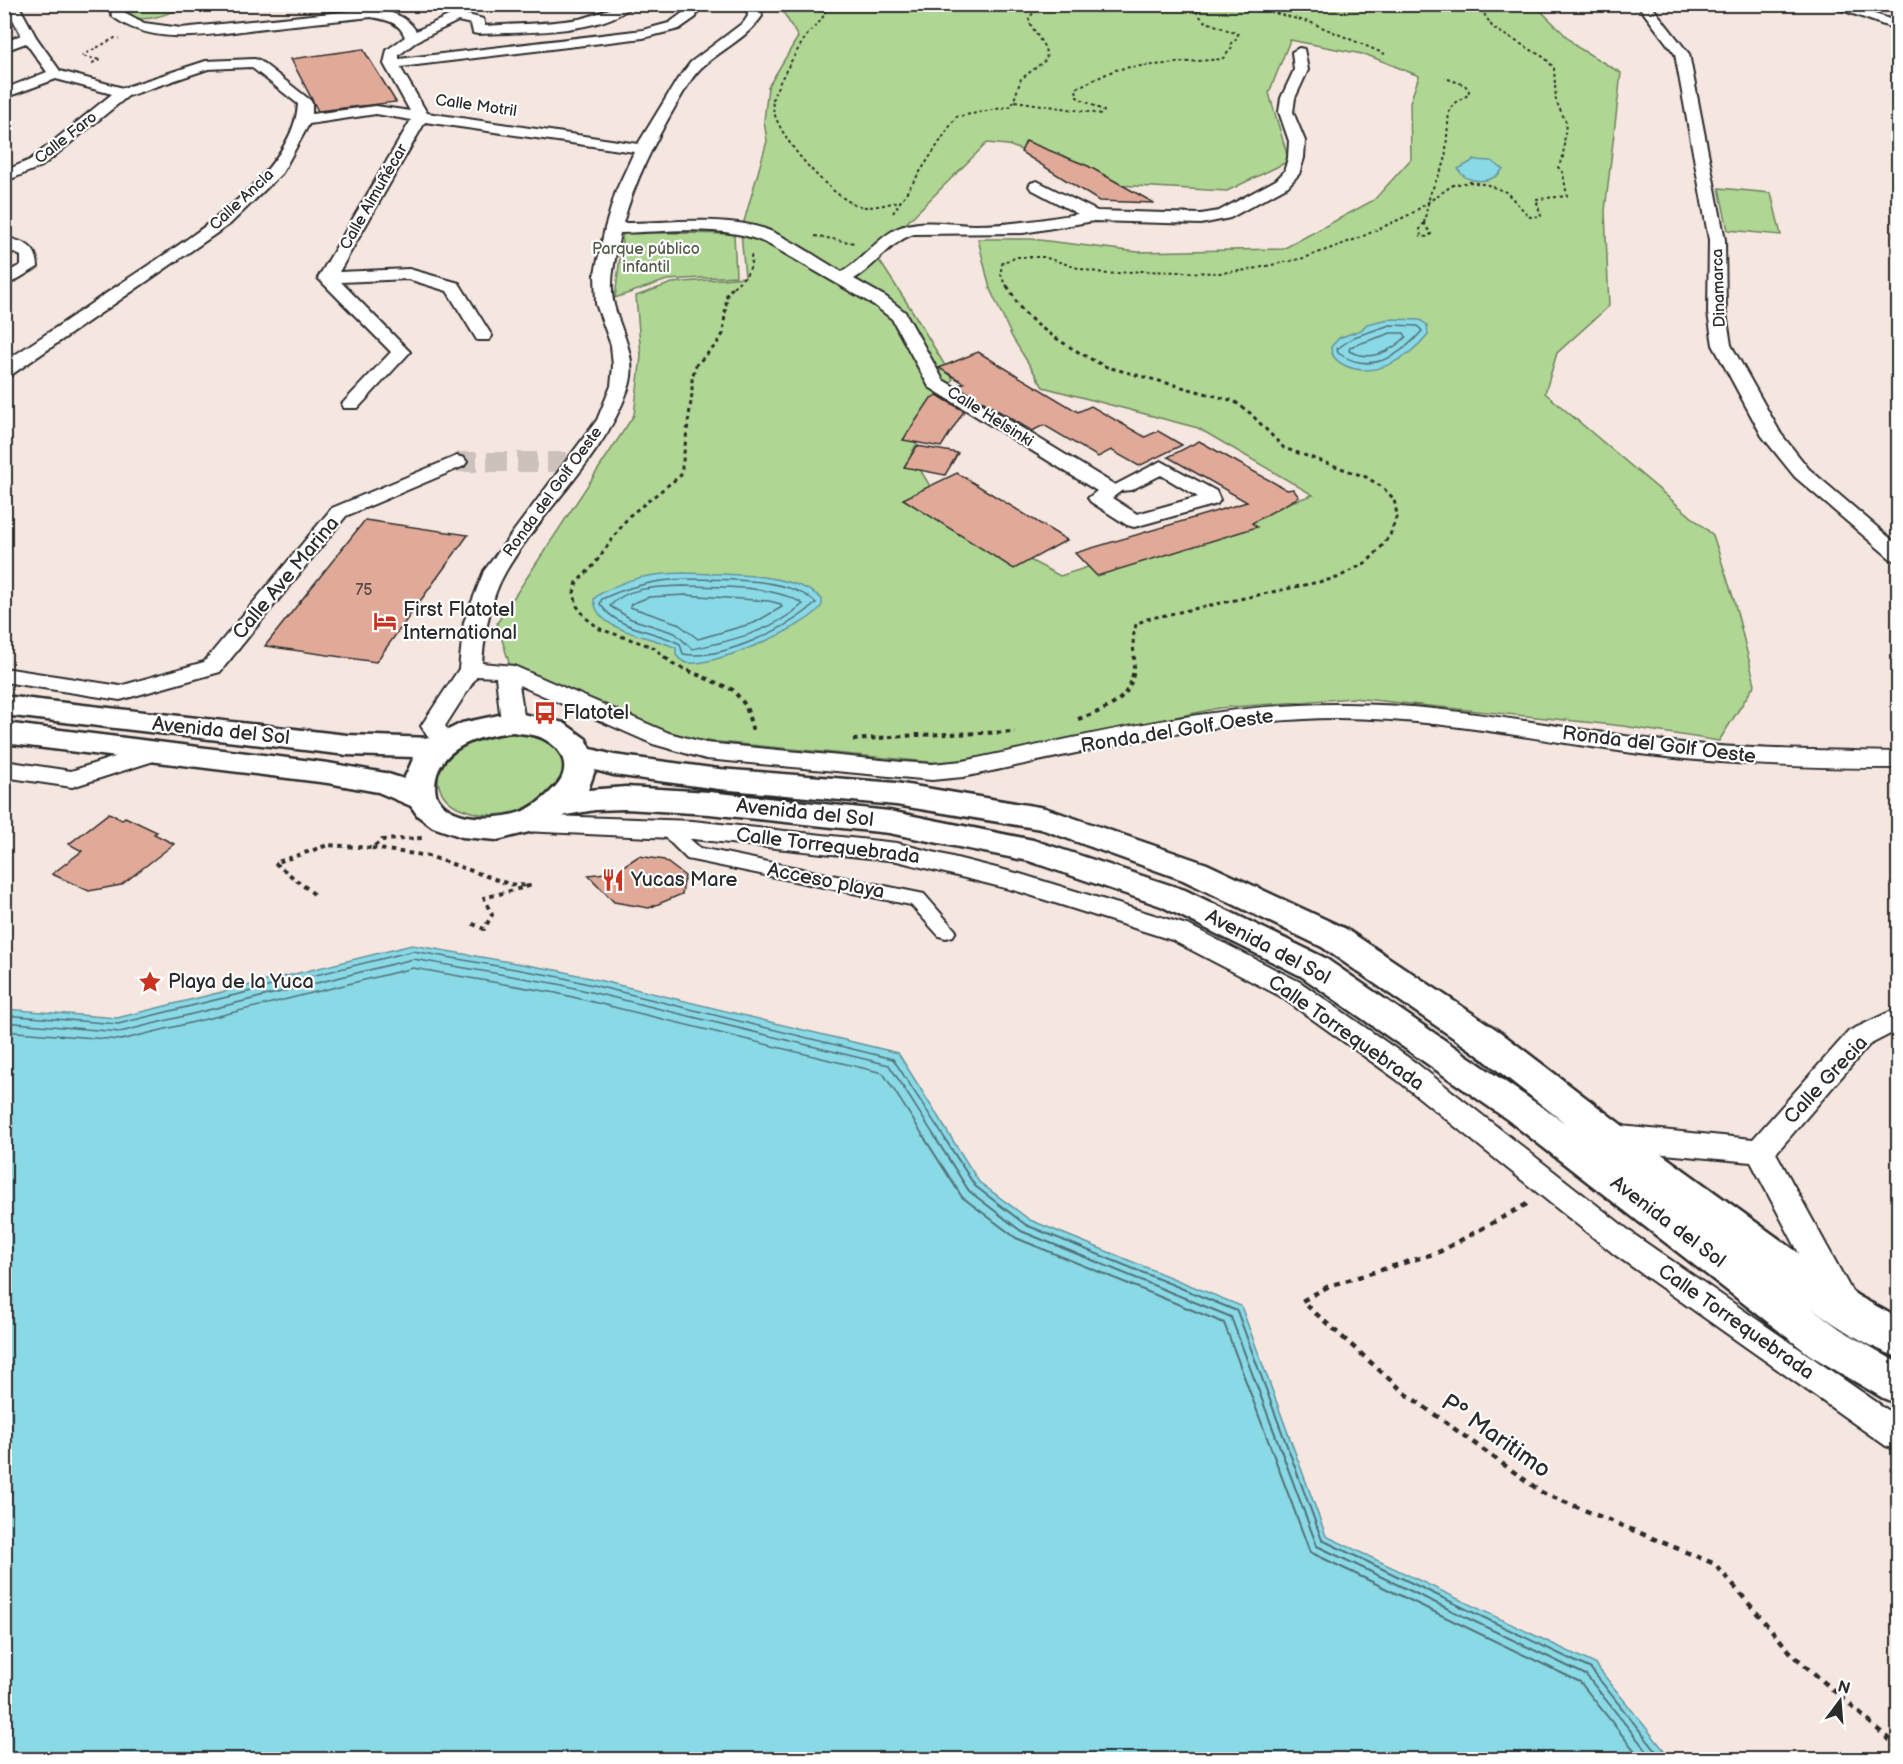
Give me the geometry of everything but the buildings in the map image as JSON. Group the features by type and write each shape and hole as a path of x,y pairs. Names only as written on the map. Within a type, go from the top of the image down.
{"main road":[{"name":"Avenida del Sol","path":"4,705 114,706 347,745 442,745"},
{"path":"513,722 532,724 562,735 573,745 579,756 581,772 574,789 559,805 523,824 497,828 472,828 449,822 432,812 421,798 419,781 425,764 442,745 477,728 513,722"},
{"name":"Avenida del Sol","path":"4,734 328,773 385,783 421,798"},
{"name":"Avenida del Sol","path":"579,756 614,765 719,779 896,794 1045,819 1195,872 1334,938 1487,1042 1610,1137 1844,1309 1899,1339"},
{"name":"Avenida del Sol","path":"559,805 595,799 626,798 709,803 889,822 1033,851 1173,898 1313,967 1521,1110 1825,1342 1899,1385"}],"street":[{"path":"11,4 29,37 55,74"},
{"path":"117,4 117,13 127,22 152,30 181,32 371,13 397,18 409,26 412,38"},
{"path":"422,116 391,64 392,53 412,38 457,16 478,22 478,30 542,26 603,20 620,13 627,4"},
{"path":"391,64 643,34 674,26 691,14 692,4"},
{"name":"Ronda del Golf Oeste","path":"442,745 433,726 470,669 475,622 495,571 606,421 620,386 622,366 620,345 605,304 604,273 613,228 624,191 643,149 684,80 696,65 749,25 755,16 753,4"},
{"name":"Dinamarca","path":"1643,4 1682,54 1717,240 1717,314 1722,345 1772,436 1802,473 1899,555"},
{"path":"1831,4 1899,26"},
{"path":"4,47 29,37"},
{"path":"842,279 861,268 900,233 912,229 932,227 977,230 1023,228 1094,216 1201,219 1224,215 1282,183 1291,174 1296,158 1297,141 1286,112 1288,98 1301,70 1299,52"},
{"path":"4,94 55,74 123,93 206,65 254,63 305,103 304,120"},
{"name":"Calle Faro","path":"4,177 36,163 123,93"},
{"name":"Calle Motril","path":"304,120 376,110 643,149"},
{"name":"Calle Almuñécar","path":"327,278 422,116"},
{"name":"Calle Ancla","path":"4,371 224,222 276,170 304,120"},
{"path":"1037,186 1094,216"},
{"name":"Calle Helsinki","path":"613,228 725,226 745,229 776,241 880,301 899,316 936,383 1111,492 1098,498 1134,520 1210,500 1209,495 1161,467 1124,486"},
{"path":"4,242 17,246 29,254 29,267 4,282"},
{"name":"Calle Almuñécar","path":"327,278 409,274 453,287 483,336"},
{"path":"327,278 401,352 351,404"},
{"name":"Calle Ave Marina","path":"4,675 114,706 212,667 339,512 457,462"},
{"name":"Ronda del Golf Oeste","path":"470,669 506,671 661,739 706,751 932,772 963,770 1207,722 1260,715 1335,711 1396,712 1476,720 1691,752 1765,757 1899,760"},
{"path":"506,671 513,722"},
{"path":"4,769 72,779 152,753"},
{"name":"Calle Torrequebrada","path":"523,824 693,830 897,852 1020,883 1181,933 1290,989 1406,1071 1625,1245 1899,1435"},
{"name":"Acceso playa","path":"666,829 694,854 916,899 946,931"},
{"name":"Calle Grecia","path":"1760,1151 1859,1038 1899,1018"},
{"path":"1610,1137 1760,1151 1844,1309"}],"path":[{"path":"826,4 825,18 806,37 795,54 792,65 777,84 771,108 773,117 799,156 853,203 868,206 900,201"},
{"path":"1008,107 1015,101 1024,74 1044,64 1047,59 1045,48 1029,22 1029,18 1041,4"},
{"path":"1015,101 1102,114 1104,111 1077,97 1076,88 1115,70 1130,67 1222,59 1232,48 1231,43 1237,39 1238,34 1204,21 1190,4"},
{"path":"1241,4 1311,23 1385,54"},
{"path":"1069,722 1101,711 1122,699 1131,687 1135,676 1132,633 1136,624 1143,620 1178,612 1323,584 1352,573 1371,561 1383,547 1398,519 1398,507 1383,487 1368,478 1341,465 1290,452 1280,445 1260,421 1234,401 1107,367 1073,350 1018,307 1011,291 1002,280 1000,270 1003,262 1013,258 1031,256 1049,257 1097,273 1109,274 1141,271 1211,274 1238,272 1298,261 1412,213 1450,185 1458,183 1482,184 1507,192 1526,214 1538,218 1542,214 1536,199 1567,196 1563,173 1558,166 1563,157 1566,123 1556,100 1554,68 1539,54 1493,28 1478,4"},
{"path":"92,63 101,60 81,56 115,38 126,40"},
{"path":"1424,223 1431,234 1428,237 1421,236 1420,233 1428,203 1445,162 1449,111 1454,103 1468,95 1469,91 1465,85 1445,78"},
{"path":"887,220 956,117 1008,107 1038,106"},
{"path":"815,236 848,243 862,241"},
{"path":"750,249 753,268 747,278 727,294 723,334 716,345 696,365 692,378 692,394 681,475 629,516 594,565 577,582 574,593 577,606 586,618 600,629 653,646 673,664 733,690 746,706 751,730 757,735"},
{"path":"852,740 917,735 1022,732"},
{"path":"372,848 382,840 429,837"},
{"path":"314,894 275,863 328,845 372,848 429,856 508,884 529,886 484,898 492,915 484,929 471,923"},
{"name":"Pº Maritimo","path":"1556,1189 1439,1252 1329,1286 1302,1301 1405,1393 1543,1492 1715,1564 1792,1654 1899,1747"}],"green space":[{"path":"1534,4 1577,47 1621,73 1605,211 1609,306 1557,353 1545,393 1713,535 1734,600 1755,684 1719,741 1623,726 1353,698 1219,708 950,764 677,738 510,666 497,623 634,415 641,356 636,296 672,283 745,277 741,232 767,141 764,121 768,87 798,37 779,5","holes":["1290,40 1367,55 1419,76 1410,102 1411,159 1374,200 1283,249 1138,252 1031,239 978,239 990,289 1012,337 1043,387 1198,428 1313,495 1060,576 948,517 911,454 953,379 875,254 987,143 1008,145 1116,185 1227,191 1289,161 1269,93"]},
{"path":"121,5 190,5 147,19 129,17 120,13"},
{"path":"1719,188 1771,193 1781,235 1728,230"},
{"name":"Parque público infantil","path":"623,232 734,234 736,276 667,280 615,298"},
{"path":"511,733 543,740 560,753 564,768 557,785 541,800 519,811 493,815 465,810 443,795 439,786 438,774 443,763 451,754 475,741"}],"water":[{"path":"1474,160 1491,161 1503,169 1499,174 1487,180 1467,178 1458,169"},
{"path":"1389,319 1420,320 1427,325 1428,334 1401,358 1379,368 1355,369 1334,358 1331,347 1339,338 1361,330 1367,324"},
{"path":"685,573 776,579 809,590 822,599 822,605 814,614 781,634 738,652 699,663 687,663 676,655 676,648 614,626 597,610 594,599 620,584 660,574"},
{"path":"412,945 561,971 898,1053 979,1182 1030,1220 1241,1306 1326,1536 1595,1664 1671,1759 5,1759 5,1009 117,1018"}],"tunnel":[{"path":"457,462 577,462"}],"place":[{"name":"First Flatotel International","path":"385,621"},
{"name":"Flatotel","path":"545,713"},
{"name":"Yucas Mare","path":"613,880"},
{"name":"Playa de la Yuca","path":"150,982"}]}
